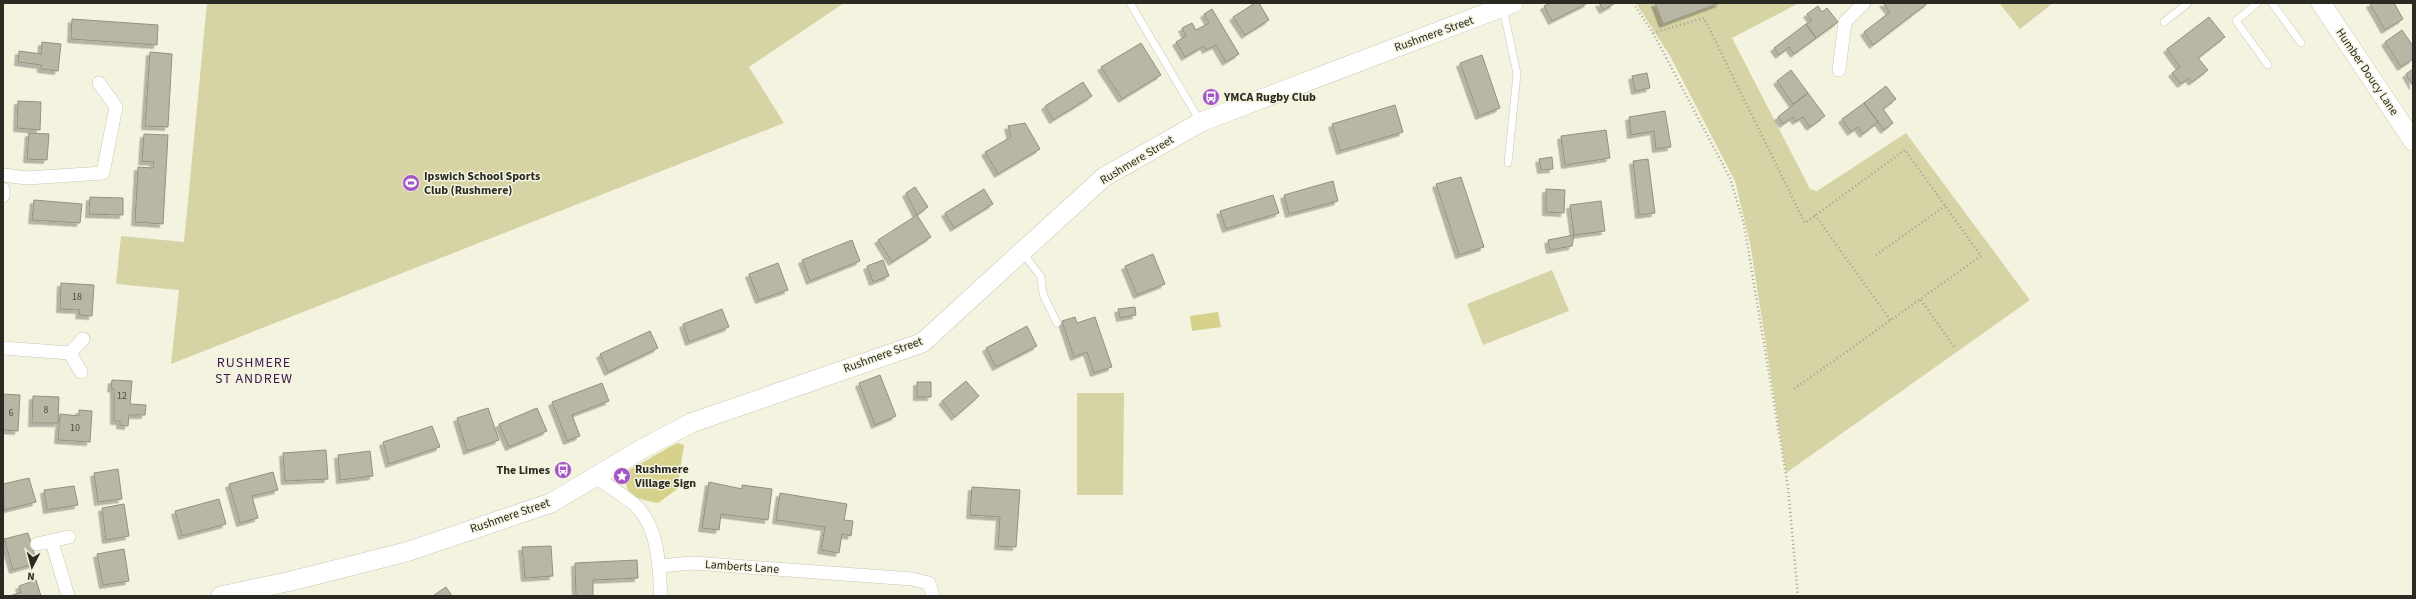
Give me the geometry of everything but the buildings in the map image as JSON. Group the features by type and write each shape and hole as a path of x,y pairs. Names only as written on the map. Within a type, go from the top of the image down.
{"street":[{"path":"1839,70 1845,22 1864,3"},
{"name":"Humber Doucy Lane","path":"2321,3 2413,141"},
{"name":"Rushmere Street","path":"220,596 291,581 406,552 551,503 594,476 691,423 922,343 1104,177 1201,122 1508,6"},
{"path":"3,175 27,178 103,173 116,107 99,82"},
{"path":"3,190 3,196"},
{"path":"70,353 83,339"},
{"path":"3,348 70,353"},
{"path":"70,353 81,372"},
{"path":"594,476 638,508 651,527 659,566 661,596"},
{"path":"37,544 52,542 69,537"},
{"path":"52,542 68,596"},
{"name":"Lamberts Lane","path":"659,566 693,563 912,579 929,583 933,596"}],"lane":[{"path":"1130,3 1201,122"},
{"path":"2164,22 2188,3"},
{"path":"2257,3 2236,21 2268,65"},
{"path":"2272,3 2301,43"},
{"path":"1508,6 1517,74 1508,163"},
{"path":"1022,252 1041,277 1043,294 1057,323"}],"path":[{"path":"1634,3 1654,33 1730,178 1744,224 1788,487 1798,596"},
{"path":"1654,33 1704,18 1804,223 1905,150 1981,256 1794,389"},
{"path":"1876,255 1945,206"},
{"path":"1815,215 1891,321"},
{"path":"1921,300 1956,348"}],"shaded area":[{"name":"Ipswich School Sports Club (Rushmere)","path":"207,3 844,3 749,67 784,123 171,364 179,290 116,284 121,236 184,242"},
{"path":"1636,3 1799,3 1732,38 1810,189 1817,191 1906,133 2030,300 1786,473 1750,243 1735,181 1670,56"},
{"path":"1999,3 2053,3 2020,29"},
{"path":"1552,270 1569,311 1483,345 1467,304"},
{"path":"1218,312 1221,327 1192,331 1190,316"},
{"path":"1077,393 1124,393 1123,495 1077,495"},
{"path":"677,443 684,445 677,489 658,503 644,500 633,495 626,486 627,471"}],"place":[{"name":"YMCA Rugby Club","path":"1211,97"},
{"name":"Ipswich School Sports Club (Rushmere)","path":"411,183"},
{"name":"The Limes","path":"563,470"},
{"name":"Rushmere Village Sign","path":"622,476"}],"district":[{"name":"RUSHMERE ST ANDREW","path":"254,372"}]}
